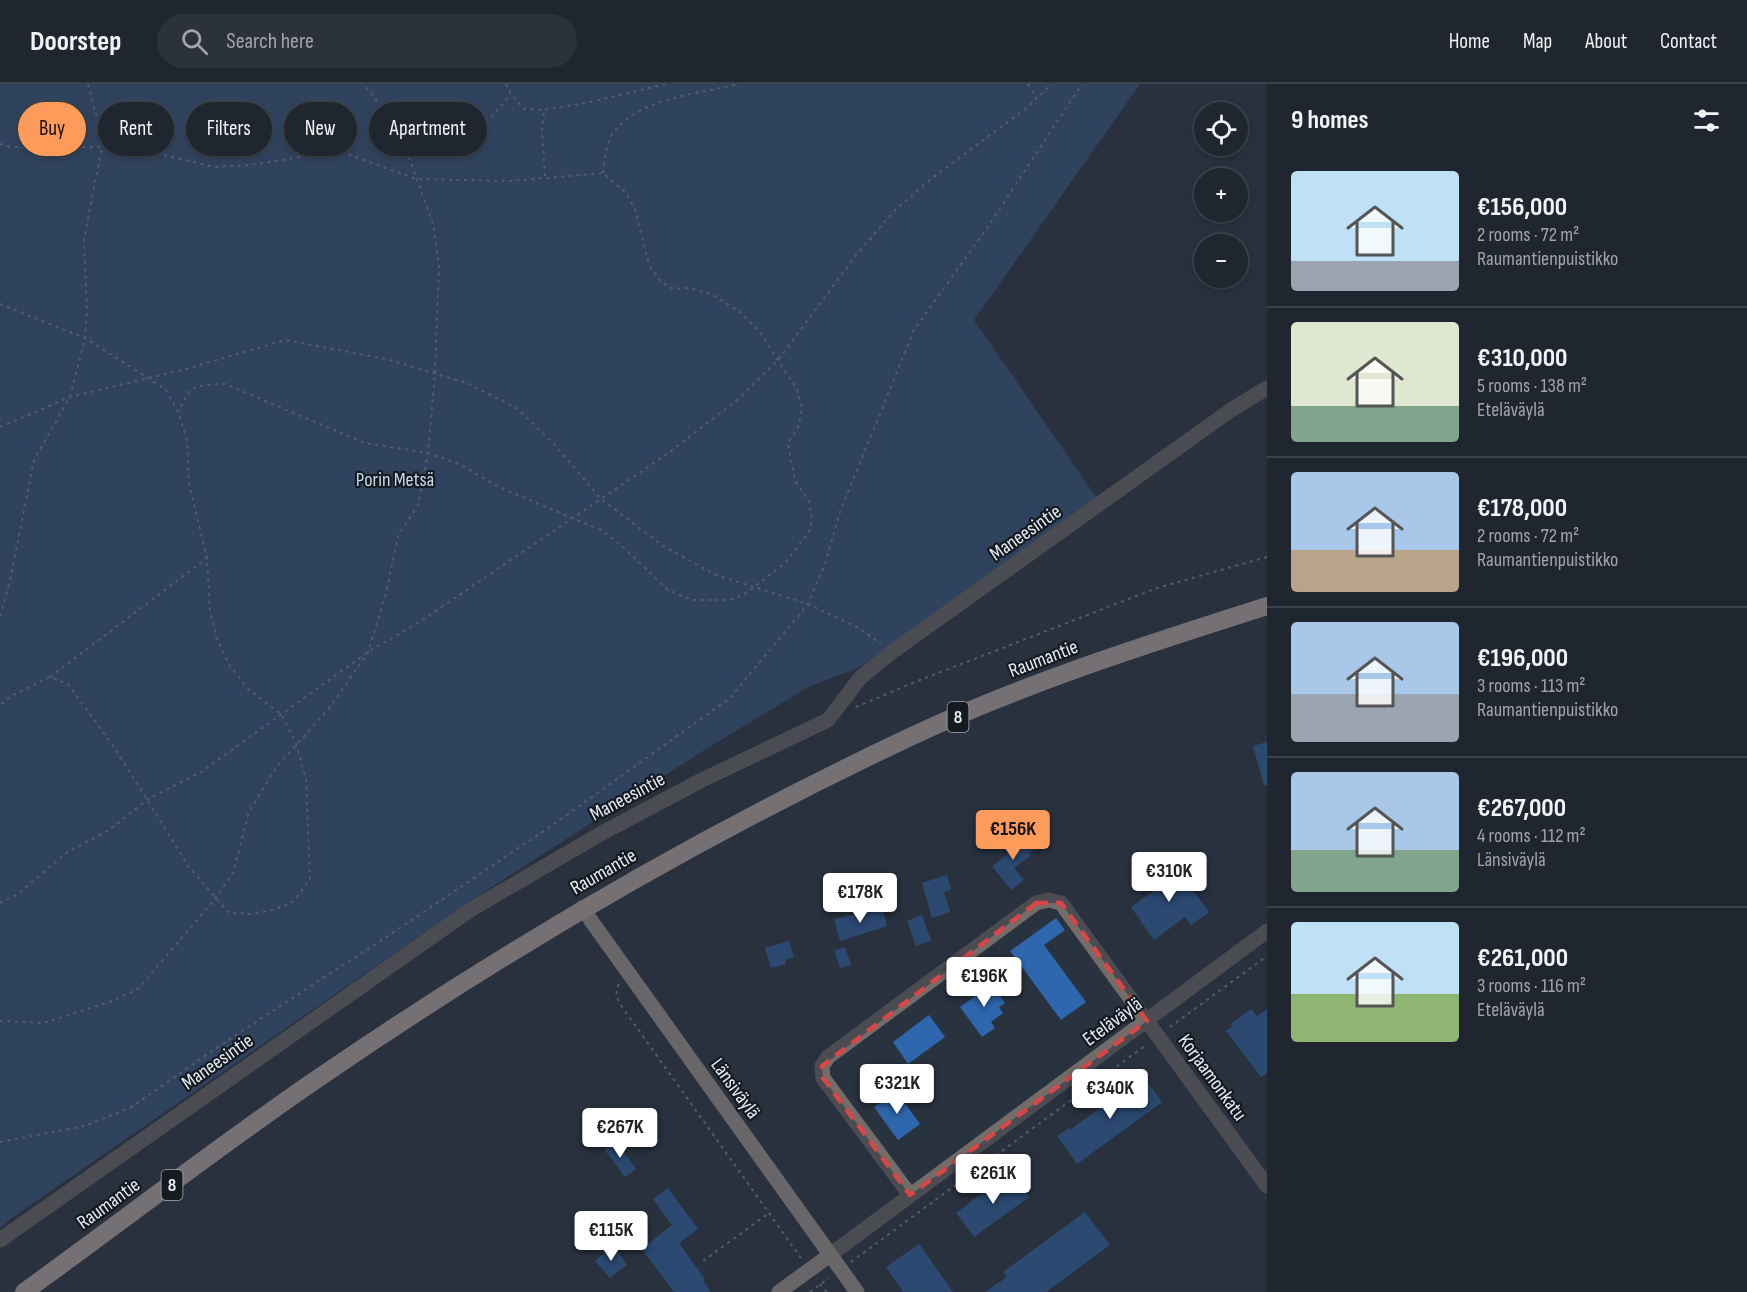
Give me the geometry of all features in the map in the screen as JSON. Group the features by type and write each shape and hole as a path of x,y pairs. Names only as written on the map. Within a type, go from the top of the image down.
{"highway":[{"name":"Raumantie","path":"24,1292 319,1077 582,908 697,844 912,736 1028,687 1267,606"}],"main road":[{"name":"Länsiväylä","path":"582,908 857,1292"},
{"name":"Eteläväylä","path":"779,1292 830,1255"}],"street":[{"name":"Maneesintie","path":"0,1240 470,910 602,833 702,780 828,720 861,677 892,652 1231,410 1267,388"},
{"name":"Korjaamonkatu","path":"910,1195 823,1078 822,1066 828,1057 1036,903 1049,900 1061,903 1267,1186"},
{"name":"Eteläväylä","path":"830,1255 1267,932"}],"path":[{"path":"88,84 98,122"},
{"path":"363,84 378,102"},
{"path":"506,84 524,109 544,110 666,84"},
{"path":"603,173 606,147 618,126 651,106 740,84"},
{"path":"1028,84 1038,99"},
{"path":"0,903 18,894 66,853 109,830 148,799 201,772 368,652 422,621 667,454 736,401 778,359 853,259 893,212 932,178 979,146 1038,99 1052,84"},
{"path":"0,1142 84,1126 130,1108 228,1040 560,820 730,698 808,604 825,564 840,512 914,330 987,228 1082,84"},
{"path":"487,120 491,118 511,94"},
{"path":"544,110 542,132 545,176"},
{"path":"0,144 11,147 98,147"},
{"path":"168,156 214,167 250,165 339,152 416,179 511,181 545,176 603,173 626,194 635,209 649,265 660,280 673,288 690,288 713,296 740,312 759,331 797,389 802,408 798,428 788,443 795,481 809,501 812,520 809,532 785,563 756,586 730,600 692,600 668,590 621,545 601,530 501,488 459,464 428,453 365,443 225,384 204,385 191,389 178,411"},
{"path":"0,616 10,581 34,460 69,397 85,338 87,312 84,239 100,156"},
{"path":"0,1021 44,1023 112,1001 138,989 215,899 233,873 249,812 275,769 331,706 368,652 386,594 398,536 418,505 428,453 435,372 439,266 432,224 408,156"},
{"path":"0,304 85,338 165,389 178,411 187,440 189,484 207,558 210,611 217,639 229,664 246,687 281,714 296,743 306,780 310,879 293,902 253,914 229,913 189,867 148,799 69,684 50,677"},
{"path":"0,427 69,397 150,378 285,340 386,358 467,383 518,409 555,445 600,498 663,546 716,575 808,604 859,628 892,652"},
{"path":"828,720 915,682 1157,588 1267,557"},
{"path":"0,705 13,695 50,677 207,558"},
{"path":"810,1292 1267,956"},
{"path":"627,972 616,989 617,998 827,1292"},
{"path":"703,1261 769,1213"}],"highlighted area":[{"path":"1036,903 1061,903 1147,1021 910,1195 823,1078 822,1066"}],"green space":[{"name":"Porin Metsä","path":"0,84 1140,84 974,320 1096,497 860,667 808,687 698,754 467,903 0,1228"}],"building":[{"path":"1267,742 1267,785 1264,785 1253,746"},
{"path":"1022,834 1034,850 1014,868 1024,880 1011,890 992,866 1008,854 1004,848"},
{"path":"1171,860 1209,912 1191,925 1185,917 1154,940 1131,907 1162,885 1153,874"},
{"path":"947,875 951,890 944,892 950,912 932,918 922,883"},
{"path":"882,908 887,926 840,941 834,919"},
{"path":"922,915 931,940 916,946 907,921"},
{"path":"1056,918 1065,930 1044,945 1086,1002 1061,1020 1010,951"},
{"path":"789,941 794,957 785,960 786,964 771,968 765,948"},
{"path":"845,947 851,965 840,968 834,951"},
{"path":"987,978 1005,1003 999,1007 1003,1013 991,1022 995,1028 982,1037 960,1007 978,994 974,988"},
{"path":"1251,1009 1257,1016 1267,1009 1267,1073 1261,1077 1226,1031 1232,1027 1231,1024"},
{"path":"929,1015 945,1037 908,1064 893,1042"},
{"path":"1143,1076 1162,1102 1077,1164 1057,1136 1069,1128 1070,1130"},
{"path":"894,1088 920,1124 898,1140 874,1107 887,1098 885,1094"},
{"path":"616,1141 636,1169 625,1177 604,1149"},
{"path":"1011,1172 1029,1197 974,1237 956,1213"},
{"path":"668,1188 698,1229 679,1243 705,1279 703,1281 711,1292 674,1292 642,1249 672,1225 653,1199"},
{"path":"1085,1212 1110,1245 1046,1292 985,1292 1007,1277 1003,1272"},
{"path":"919,1244 953,1292 903,1292 886,1267"},
{"path":"613,1245 627,1265 610,1278 595,1261"}]}
